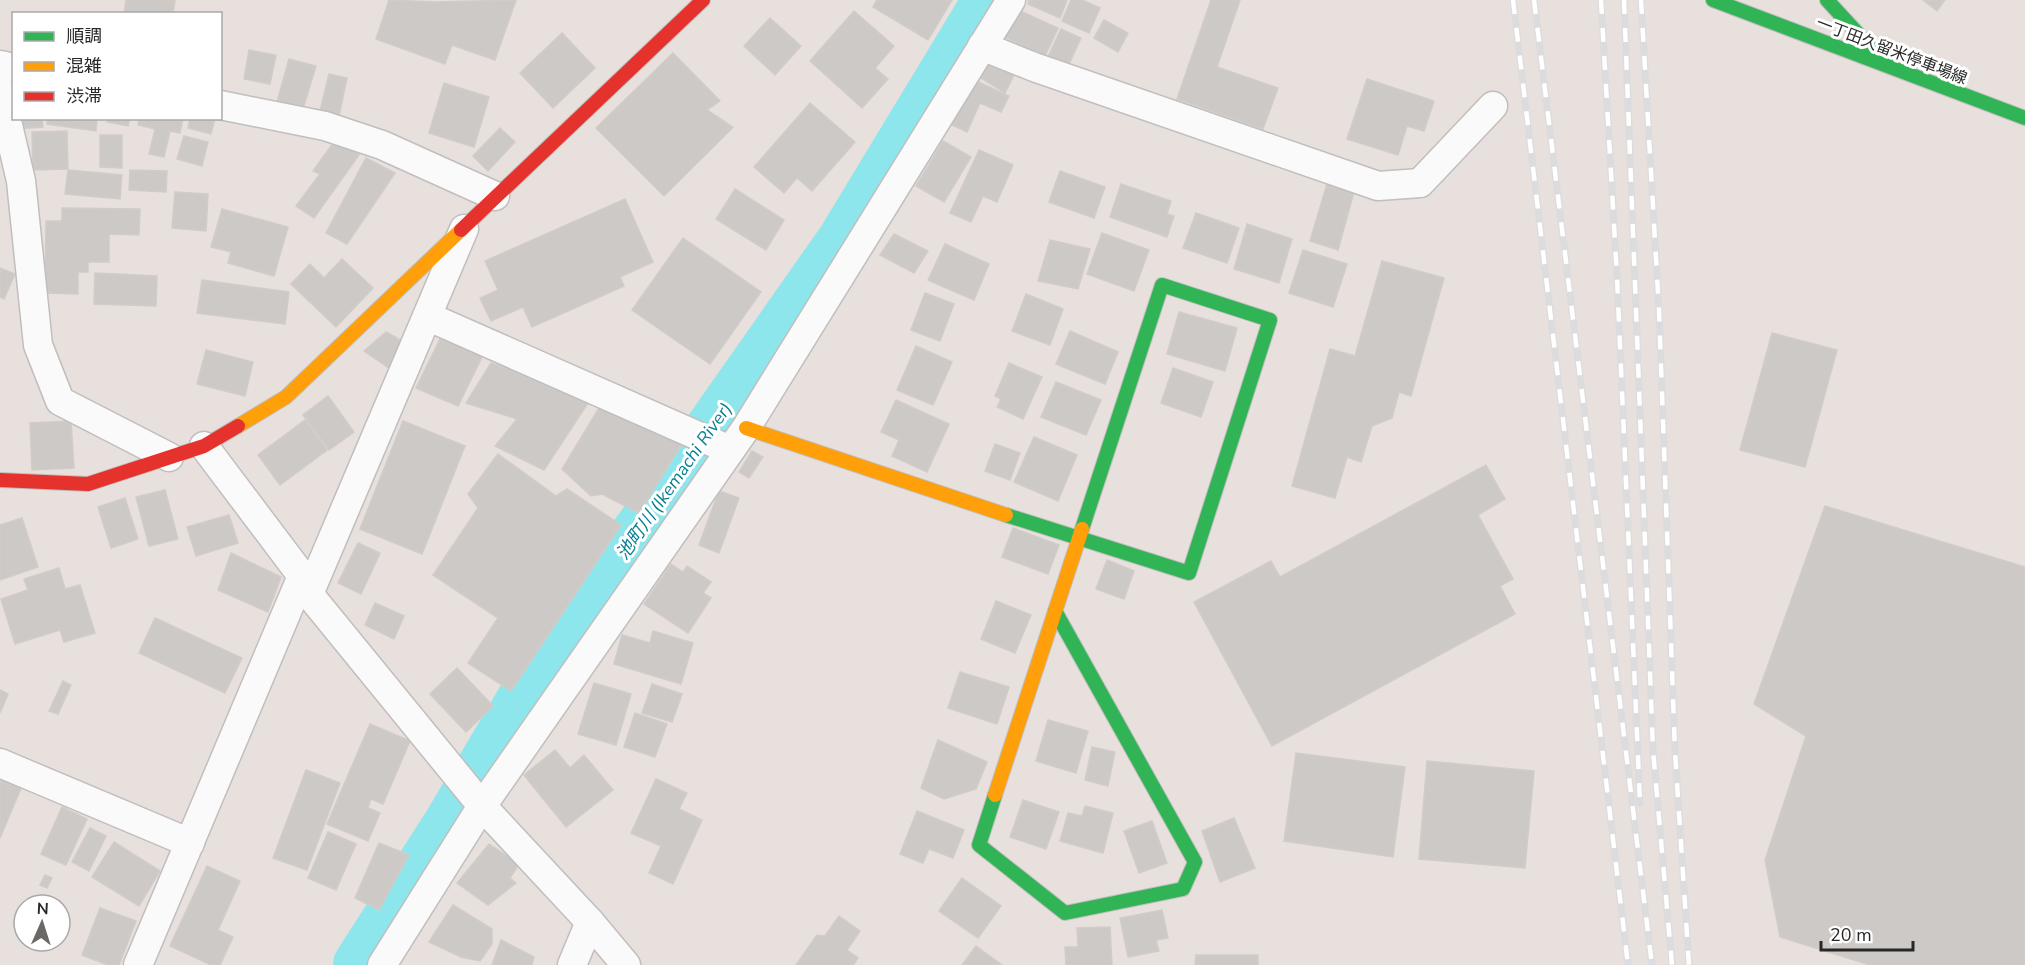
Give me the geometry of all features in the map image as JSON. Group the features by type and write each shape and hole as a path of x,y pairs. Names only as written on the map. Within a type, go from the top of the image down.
{"street":[{"path":"0,480 25,483 88,484 204,446 285,397 703,0"},
{"path":"382,965 483,806 738,439 1011,0"},
{"name":"一丁田久留米停車場線","path":"1713,0 2025,118"},
{"path":"1827,0 1888,66"},
{"path":"982,46 1034,67 1378,186 1420,183 1493,106"},
{"path":"0,91 21,181 39,345 60,402 169,457"},
{"path":"222,105 334,129 382,145 495,196"},
{"path":"138,965 190,843 429,316 466,224"},
{"path":"429,316 738,439 1078,539 1189,573 1270,320 1162,285 1078,539 1054,610 979,845 1065,913 1183,889 1195,862 1054,610"},
{"path":"204,446 306,585 483,806 590,921 624,964"},
{"path":"0,764 190,843"},
{"path":"572,965 590,921"}],"building":[{"path":"126,0 175,0 173,12 124,12"},
{"path":"389,0 434,2 516,0 495,60 452,45 445,64 376,39"},
{"path":"877,0 952,0 928,40 873,7"},
{"path":"1029,0 1067,0 1060,18 1028,4"},
{"path":"1071,0 1082,0 1100,8 1089,33 1062,21"},
{"path":"1211,0 1240,0 1217,67 1278,88 1263,129 1177,99"},
{"path":"1923,0 1945,0 1937,11"},
{"path":"1018,10 1058,28 1045,56 1005,37"},
{"path":"854,11 894,46 875,68 888,79 862,108 810,61"},
{"path":"770,18 801,46 775,75 744,46"},
{"path":"1104,20 1128,33 1118,52 1094,38"},
{"path":"1061,29 1081,38 1068,66 1048,57"},
{"path":"562,33 595,68 553,108 520,73"},
{"path":"249,50 276,55 270,84 244,79"},
{"path":"673,53 720,101 707,110 733,127 664,196 596,128"},
{"path":"989,58 1015,73 1005,93 978,76"},
{"path":"289,59 316,66 303,109 277,102"},
{"path":"329,74 347,78 339,116 320,111"},
{"path":"972,79 1009,96 1001,112 980,103 967,132 950,124"},
{"path":"1367,79 1434,101 1424,131 1407,126 1398,155 1347,139"},
{"path":"10,83 12,83 12,114"},
{"path":"444,83 489,97 474,147 429,133"},
{"path":"810,103 855,142 812,191 797,178 784,193 754,167"},
{"path":"12,120 42,120 43,127 13,129"},
{"path":"47,120 97,120 96,131 47,124"},
{"path":"108,120 130,120 128,126 107,122"},
{"path":"139,120 183,120 180,133 170,131 164,157 149,154 155,129 138,125"},
{"path":"190,120 214,120 211,134 188,128"},
{"path":"500,128 515,142 488,171 473,156"},
{"path":"67,131 68,169 33,170 32,132"},
{"path":"100,135 122,135 122,168 100,167"},
{"path":"184,136 208,142 202,166 177,159"},
{"path":"336,139 359,155 314,218 296,206 320,174 313,171"},
{"path":"943,141 971,157 944,202 916,186"},
{"path":"979,150 1013,165 997,202 983,196 971,222 950,213"},
{"path":"366,158 395,173 347,244 326,233"},
{"path":"68,170 122,175 120,199 65,194"},
{"path":"130,170 167,171 166,192 129,190"},
{"path":"1060,171 1105,187 1094,218 1049,202"},
{"path":"1121,184 1171,201 1167,214 1174,216 1167,237 1110,217"},
{"path":"1327,184 1354,192 1338,250 1310,241"},
{"path":"735,189 784,220 766,250 716,219"},
{"path":"175,192 208,194 206,231 172,228"},
{"path":"625,199 653,262 620,277 624,286 532,327 523,307 491,321 480,298 498,290 485,261"},
{"path":"62,208 140,209 139,235 109,234 109,262 88,262 88,272 78,272 78,294 45,293 46,221 62,221"},
{"path":"222,209 288,227 274,276 228,263 231,252 211,247"},
{"path":"1196,213 1239,228 1227,263 1183,248"},
{"path":"1247,224 1292,239 1279,283 1234,269"},
{"path":"1102,233 1149,250 1134,291 1087,274"},
{"path":"894,234 928,251 914,273 880,255"},
{"path":"683,238 761,292 710,364 632,310"},
{"path":"1050,240 1090,249 1078,289 1038,281"},
{"path":"945,244 989,264 974,300 928,280"},
{"path":"1303,250 1347,264 1333,307 1289,293"},
{"path":"342,259 373,288 336,327 291,284 310,264 324,278"},
{"path":"1382,261 1444,278 1411,396 1399,392 1392,418 1372,426 1361,462 1347,457 1335,498 1292,486 1330,349 1355,356"},
{"path":"0,268 15,274 4,299 0,297"},
{"path":"95,273 157,276 156,306 94,304"},
{"path":"202,280 289,292 285,324 197,313"},
{"path":"925,293 954,304 940,341 911,330"},
{"path":"1026,294 1063,309 1050,345 1012,331"},
{"path":"1179,312 1237,328 1225,371 1167,354"},
{"path":"1070,331 1118,352 1105,384 1056,364"},
{"path":"386,332 406,343 393,371 364,351"},
{"path":"1772,333 1837,350 1805,467 1740,450"},
{"path":"441,337 482,357 458,406 416,388"},
{"path":"916,346 952,362 933,405 897,390"},
{"path":"206,350 253,362 245,396 197,384"},
{"path":"491,363 592,397 544,470 495,446 517,419 466,403"},
{"path":"1009,363 1042,377 1023,419 997,407 1001,399 995,396"},
{"path":"1173,368 1213,382 1201,417 1161,403"},
{"path":"1056,382 1101,400 1086,435 1041,417"},
{"path":"328,396 354,432 329,450 303,415"},
{"path":"896,400 949,424 927,472 892,456 899,440 881,432"},
{"path":"602,403 685,439 639,513 602,494 591,496 562,469"},
{"path":"305,420 327,450 280,485 258,455"},
{"path":"71,421 74,468 32,470 30,423"},
{"path":"403,421 465,446 422,554 360,529"},
{"path":"1034,437 1077,455 1058,501 1014,482"},
{"path":"995,444 1020,453 1010,480 985,471"},
{"path":"752,451 763,457 749,478 739,472"},
{"path":"498,454 556,496 567,489 621,525 511,691 468,663 498,618 433,575 478,508 468,494"},
{"path":"1486,465 1505,499 1478,515 1513,579 1500,586 1515,614 1272,746 1194,602 1271,561 1280,577"},
{"path":"165,490 178,539 149,546 136,497"},
{"path":"719,491 739,498 719,553 699,545"},
{"path":"125,498 138,539 111,548 98,507"},
{"path":"1825,506 2025,567 2025,965 1870,965 1780,937 1765,860 1806,736 1754,704"},
{"path":"229,515 238,543 196,556 187,527"},
{"path":"22,518 38,567 0,580 0,525"},
{"path":"1013,528 1059,545 1048,574 1002,557"},
{"path":"358,543 380,553 361,594 338,583"},
{"path":"231,553 281,577 268,612 218,590"},
{"path":"1107,560 1134,571 1124,599 1096,589"},
{"path":"671,564 683,572 687,566 711,582 703,593 711,598 688,633 644,604"},
{"path":"59,568 65,589 80,585 95,633 64,642 60,630 15,644 1,599 28,590 24,579"},
{"path":"996,601 1031,615 1015,653 981,639"},
{"path":"375,603 404,616 394,639 365,625"},
{"path":"155,618 242,658 225,693 139,653"},
{"path":"653,631 693,643 681,684 614,664 622,635 650,643"},
{"path":"457,668 493,706 466,732 430,694"},
{"path":"960,672 1009,687 997,724 948,708"},
{"path":"63,681 71,685 58,714 49,711"},
{"path":"594,683 631,694 616,745 578,734"},
{"path":"652,684 682,694 672,722 642,713"},
{"path":"0,690 8,694 0,713"},
{"path":"635,713 667,724 655,757 624,747"},
{"path":"1048,720 1088,731 1076,773 1036,761"},
{"path":"370,724 410,741 383,804 371,799 368,808 380,813 368,841 327,824"},
{"path":"938,740 987,762 976,789 944,799 921,788"},
{"path":"1092,747 1115,752 1108,786 1085,780"},
{"path":"555,750 570,768 584,755 613,790 566,827 524,775"},
{"path":"1296,753 1405,767 1393,857 1284,841"},
{"path":"1427,761 1534,771 1525,868 1419,859"},
{"path":"306,770 340,783 307,870 273,858"},
{"path":"0,777 22,786 0,838"},
{"path":"656,779 687,793 679,809 702,820 673,884 649,873 661,846 631,833"},
{"path":"1023,800 1059,812 1046,849 1010,837"},
{"path":"1085,806 1113,813 1103,853 1060,841 1068,813 1082,816"},
{"path":"62,807 87,819 66,865 41,854"},
{"path":"917,811 964,830 953,858 929,849 923,863 900,854"},
{"path":"1234,818 1255,868 1220,882 1202,831"},
{"path":"1152,821 1167,863 1139,873 1124,831"},
{"path":"90,828 106,836 89,871 72,862"},
{"path":"328,832 356,844 336,890 308,878"},
{"path":"114,842 160,871 139,906 92,877"},
{"path":"379,843 409,855 379,910 355,898"},
{"path":"489,844 519,864 510,878 516,883 488,905 457,883"},
{"path":"207,866 240,881 218,930 233,937 220,965 211,965 170,946"},
{"path":"45,875 52,878 47,888 40,885"},
{"path":"962,878 1001,906 978,938 939,911"},
{"path":"453,905 492,929 492,944 480,961 461,957 429,942"},
{"path":"100,908 136,921 119,965 108,965 82,955"},
{"path":"1162,910 1168,938 1156,940 1159,951 1128,957 1120,918"},
{"path":"839,916 860,931 847,950 858,958 853,965 796,965 817,935 825,936"},
{"path":"1110,927 1112,965 1066,965 1065,947 1078,947 1077,928"},
{"path":"501,940 534,957 532,965 492,965"},
{"path":"976,946 1002,965 962,965"},
{"path":"1196,955 1258,955 1258,965 1195,965"}],"waterway":[{"name":"池町川 (Ikemachi River)","path":"361,965 451,825 551,655 657,509 845,241 991,0"}],"railway":[{"path":"1513,0 1628,965"},
{"path":"1534,0 1652,965"},
{"path":"1601,0 1617,277 1640,803"},
{"path":"1624,0 1653,750 1672,965"},
{"path":"1641,0 1659,310 1675,752 1689,965"}],"traffic: fast":[{"path":"1713,0 2025,118"},
{"path":"1827,0 1883,61"},
{"path":"1006,515 1189,573 1270,320 1162,285 1082,529"},
{"path":"995,795 979,845 1065,913 1183,889 1195,862 1055,611"}],"traffic: slow":[{"path":"238,426 286,397 461,230"},
{"path":"746,428 1006,515"},
{"path":"995,795 1082,529"}],"traffic: jam":[{"path":"461,230 703,0"},
{"path":"0,480 88,484 204,446 238,426"}]}
